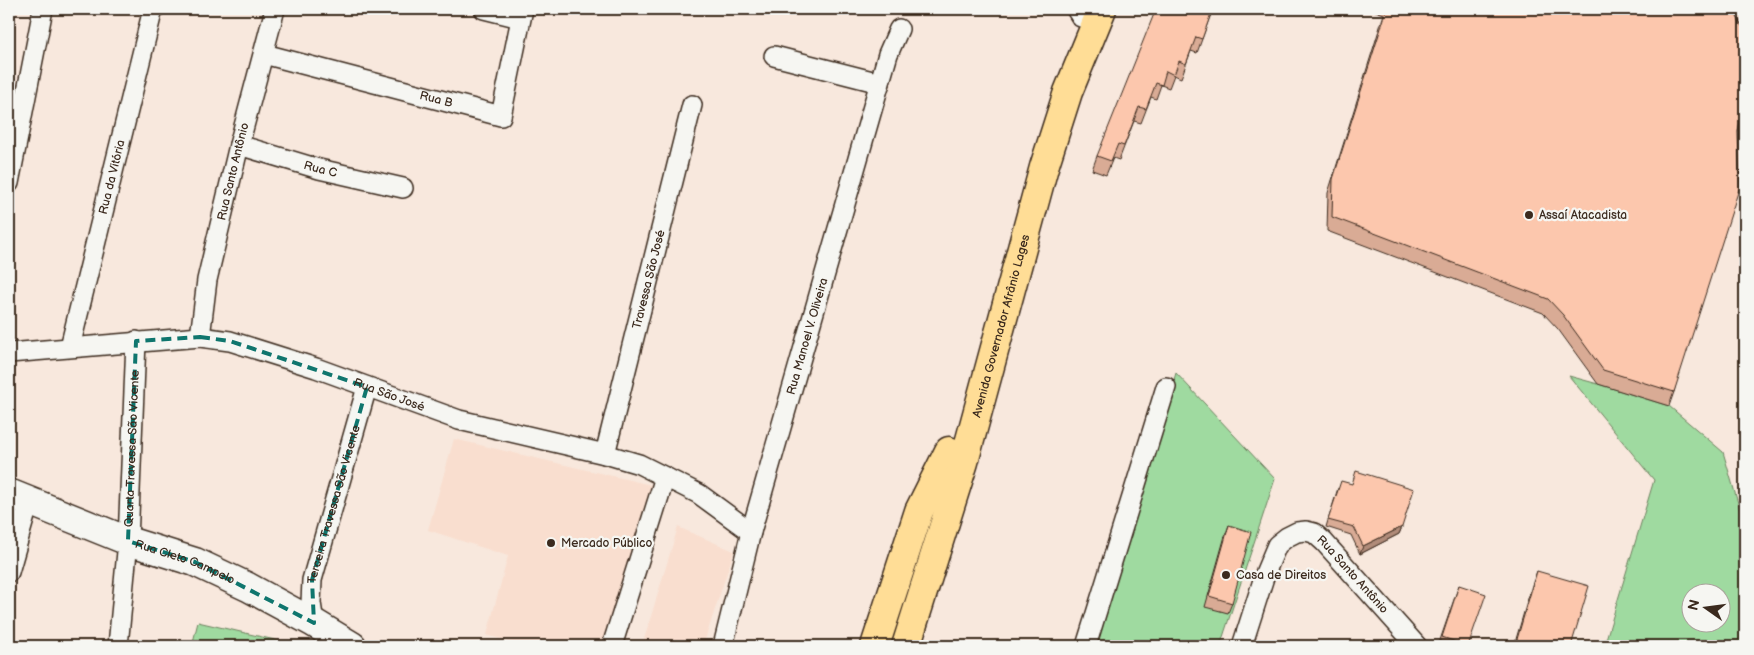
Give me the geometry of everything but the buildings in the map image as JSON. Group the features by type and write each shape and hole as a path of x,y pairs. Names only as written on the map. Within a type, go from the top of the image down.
{"main road":[{"name":"Avenida Governador Afrânio Lages","path":"906,646 1031,162 1055,88 1086,11"},
{"name":"Avenida Governador Afrânio Lages","path":"891,646 956,457"},
{"path":"875,646 919,511 956,457"},
{"path":"922,646 932,610 956,457"},
{"name":"Rua Cleto Campelo","path":"19,497 128,541 195,562 248,587 352,646"}],"street":[{"path":"9,183 43,9"},
{"name":"Rua da Vitória","path":"70,346 153,9"},
{"name":"Rua Santo Antônio","path":"200,336 208,280 239,145 275,9"},
{"path":"484,9 522,14"},
{"name":"Rua B","path":"264,54 501,116 522,14"},
{"name":"Rua Manoel V. Oliveira","path":"724,646 751,532 888,54 900,29"},
{"path":"774,56 880,83"},
{"name":"Travessa São José","path":"605,454 692,105"},
{"name":"Rua C","path":"239,145 319,169 403,188"},
{"name":"Rua São José","path":"9,352 200,336 230,341 316,368 460,420 605,454 639,464 699,494 751,532"},
{"name":"Quarta Travessa São Vicente","path":"118,646 128,541 136,341"},
{"name":"Terceira Travessa São Vicente","path":"314,623 311,603 312,580 367,387"},
{"path":"1086,646 1166,387"},
{"path":"612,646 665,477"},
{"path":"9,572 19,497"},
{"name":"Rua Santo Antônio","path":"1242,646 1266,570 1277,545 1297,532 1306,531 1314,533 1338,557 1416,646"}],"highlighted area":[{"path":"200,337 230,341 367,387 312,580 314,623 195,562 128,541 136,341"}],"shaded area":[{"name":"Mercado Público","path":"454,439 651,485 603,646 523,646 487,635 508,556 428,530"},
{"name":"Mercado Público","path":"678,527 734,551 703,646 642,646"}],"green space":[{"path":"1176,373 1275,479 1220,646 1093,646"},
{"path":"1569,376 1669,406 1723,452 1745,527 1745,646 1604,646 1654,480"},
{"path":"198,622 292,644 291,646 192,646"}],"place":[{"name":"Assaí Atacadista","path":"1529,215"},
{"name":"Mercado Público","path":"551,543"},
{"name":"Casa de Direitos","path":"1226,575"}]}
